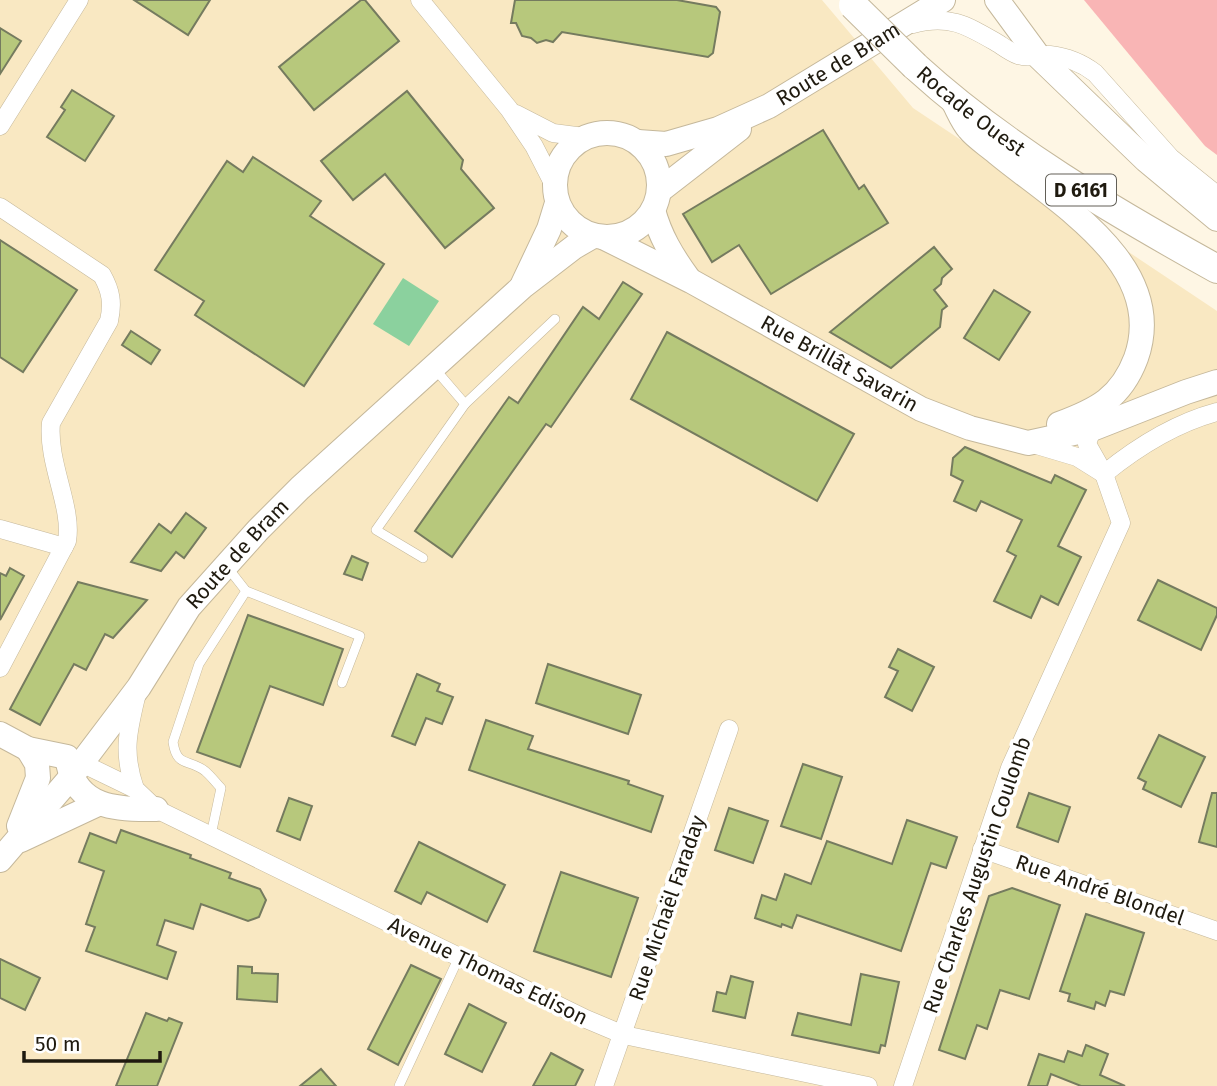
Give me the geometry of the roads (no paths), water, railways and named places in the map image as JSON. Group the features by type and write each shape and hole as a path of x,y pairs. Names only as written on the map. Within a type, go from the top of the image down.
{"main road":[{"name":"Route de Bram","path":"522,287 549,229 556,194 556,170 571,146 584,137 611,132 638,142 666,144 718,129 769,106 821,77 943,0"},
{"path":"997,0 1039,57 1146,160 1217,219"},
{"name":"Rocade Ouest","path":"851,3 953,100 1020,150 1101,203 1217,269"},
{"path":"953,100 969,129 1092,229 1129,272 1141,308 1142,342 1129,376 1108,401 1085,414 1046,428 993,434"},
{"name":"Route de Bram","path":"5,853 139,687 189,607 300,488 522,287 574,247 599,237 619,236 633,230 656,200 769,106"},
{"path":"638,142 655,164 659,177 656,200"},
{"path":"556,194 566,218 578,229 599,237"},
{"name":"Rue Brillât Savarin","path":"656,200 659,229 670,254 691,281"},
{"name":"Rue Brillât Savarin","path":"599,237 691,281 921,409 970,428 1028,443"},
{"path":"1028,443 1092,429 1186,391 1217,382"},
{"path":"156,808 139,809 98,804 79,789 73,766 142,657 189,607"},
{"path":"0,734 28,749 73,766"},
{"path":"5,853 38,778 37,764 28,749"},
{"path":"5,853 98,804"}],"street":[{"path":"0,126 79,0"},
{"path":"420,0 509,109 534,146 556,194"},
{"path":"896,28 931,19 948,20 968,26 1019,56 1048,55 1081,63 1095,73 1171,158 1217,195"},
{"path":"509,109 553,133 584,137"},
{"path":"0,207 102,275 111,296 112,307 109,321 51,423 49,442 69,532 64,547 0,668"},
{"path":"1028,443 1077,457 1104,474 1130,453 1161,436 1217,412"},
{"name":"Rue Charles Augustin Coulomb","path":"903,1086 1010,768 1121,523 1104,474 1087,444 1092,429"},
{"path":"0,529 64,547"},
{"path":"135,789 127,766 127,737 139,687"},
{"name":"Rue Michaël Faraday","path":"604,1086 729,729"},
{"name":"Avenue Thomas Edison","path":"73,766 135,789 156,808 586,1019 624,1035 868,1086"},
{"name":"Rue André Blondel","path":"982,849 1217,931"}],"lane":[{"path":"423,558 376,530 465,404 555,319"},
{"path":"433,368 465,404"},
{"path":"226,566 246,591 360,636 342,683"},
{"path":"211,835 221,789 204,770 181,761 175,755 173,741 199,664 246,591"},
{"path":"400,1086 459,957"}]}
